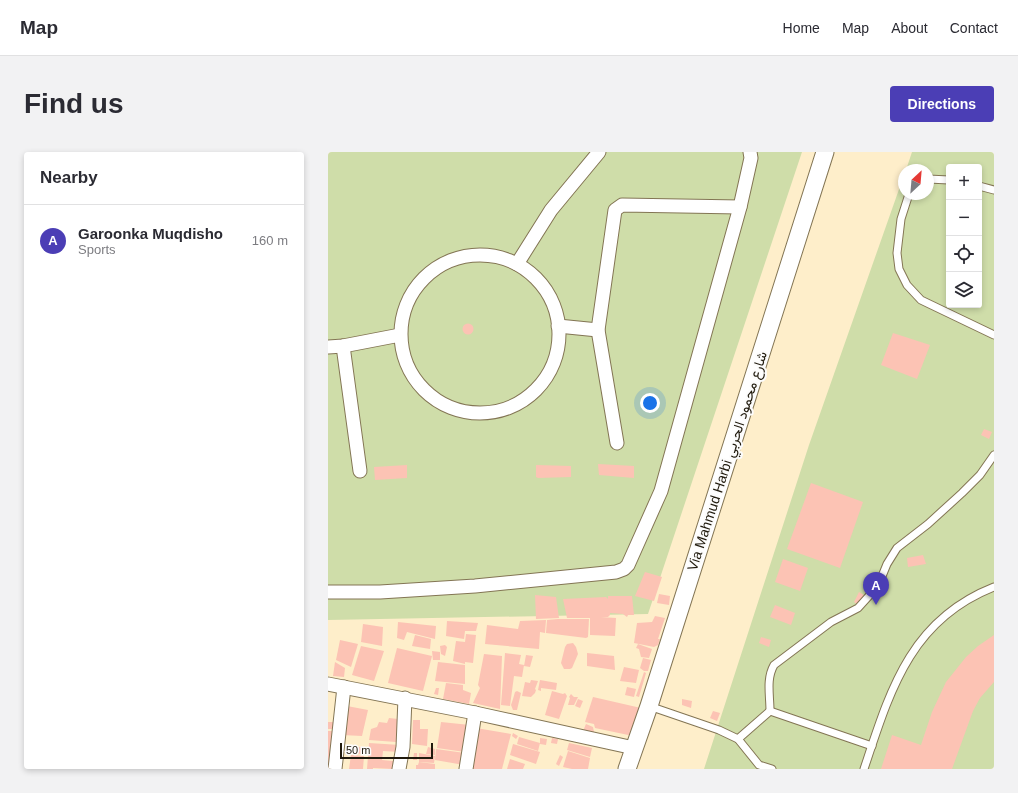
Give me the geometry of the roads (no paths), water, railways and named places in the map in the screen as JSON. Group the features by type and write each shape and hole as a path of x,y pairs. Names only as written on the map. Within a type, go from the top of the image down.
{"street":[{"path":"517,264 551,210 599,152"},
{"path":"328,592 380,592 475,586 616,572 624,569 628,565 661,491 740,207 751,158 750,152"},
{"name":"Via Mahmud Harbi شارع محمود الحربي","path":"627,769 649,706 825,152"},
{"path":"617,443 598,330 614,214 618,207 622,205 740,207"},
{"path":"491,255 517,264 537,280 552,301 558,326 558,347 552,367 540,385 524,399 505,408 485,412 463,411 444,404 426,391 412,375 404,356 400,335 404,308 417,284 438,266 463,256 491,255"},
{"path":"558,326 598,330"},
{"path":"328,347 343,346 400,335"},
{"path":"343,346 360,471"},
{"path":"328,684 405,698 634,748"},
{"path":"335,769 344,687"},
{"path":"399,769 403,747 405,698"},
{"path":"466,769 475,713"}],"lane":[{"path":"934,179 946,180"},
{"path":"982,187 994,190"},
{"path":"907,200 901,219 897,253 899,269 908,285 921,300 994,335"},
{"path":"738,739 770,711 769,682 770,672 774,664 831,622 858,608 878,586 887,564 897,548 928,524 962,493 980,475 994,455"},
{"path":"864,769 894,687 905,663 920,641 938,621 959,605 994,587"},
{"path":"649,706 719,730 738,739 758,765 772,769"},
{"path":"770,711 872,746"}],"place":[{"name":"Garoonka Muqdisho","path":"876,605"}]}
